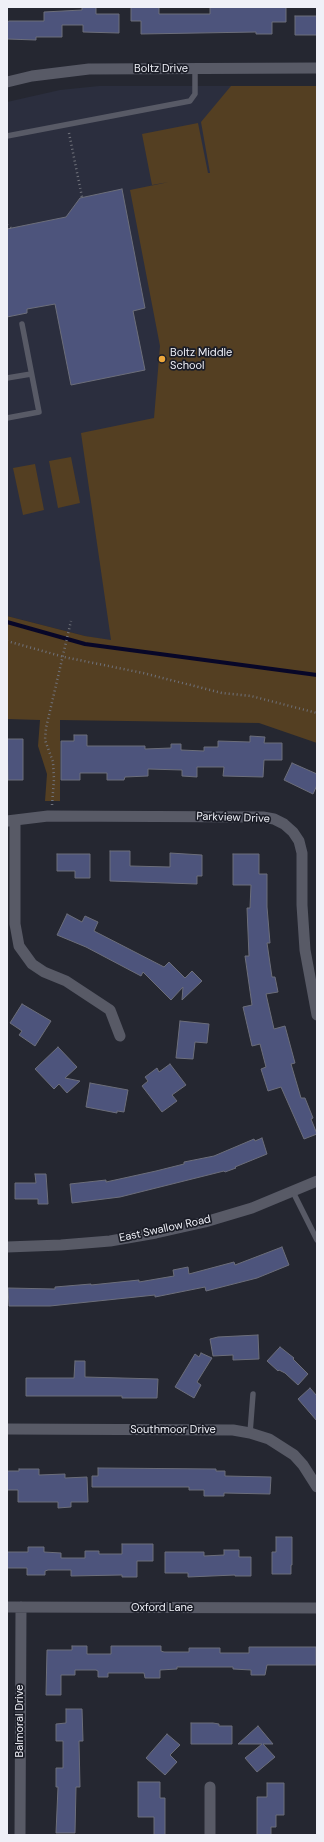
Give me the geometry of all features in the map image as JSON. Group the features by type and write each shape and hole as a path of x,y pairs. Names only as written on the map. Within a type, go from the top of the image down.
{"street":[{"name":"Boltz Drive","path":"7,82 48,74 89,69 317,68"},
{"name":"Parkview Drive","path":"11,820 52,816 263,817 274,819 284,824 293,832 299,842 302,853 302,905 305,950 317,1015"},
{"path":"11,820 15,924 19,946 32,964 44,972 66,981 110,1010 120,1036"},
{"name":"East Swallow Road","path":"7,1247 68,1245 110,1241 156,1233 204,1222 252,1208 317,1181"},
{"name":"Southmoor Drive","path":"7,1429 233,1430 250,1432 269,1439 294,1455 303,1465 317,1487"},
{"name":"Oxford Lane","path":"7,1607 317,1608"},
{"name":"Balmoral Drive","path":"20,1835 21,1607"},
{"path":"210,1787 210,1835"}],"lane":[{"path":"7,136 190,101 195,94 195,69"},
{"path":"7,418 39,412 22,324"},
{"path":"7,378 31,374"},
{"path":"293,1192 317,1240"},
{"path":"250,1432 253,1394"}],"path":[{"path":"68,124 82,197"},
{"path":"7,225 11,228"},
{"path":"52,816 54,779 53,762 45,740 46,728 72,621"},
{"path":"7,641 64,657 143,673 222,693 251,696 317,713"}],"shaded area":[{"name":"Boltz Middle School","path":"99,86 317,86 111,641 85,636 7,616 7,102 60,90"},
{"name":"Boltz Middle School","path":"231,86 317,86 317,743 259,723 60,720 60,801 45,801 47,774 38,746 40,720 7,719 7,616 85,636 111,640 81,433 154,418 160,346 130,190 169,182 152,185 142,134 198,123 208,173 210,173 201,122"},
{"path":"71,457 80,503 58,508 49,461"},
{"path":"35,464 44,510 23,515 13,468"}],"building":[{"path":"82,7 96,7 96,14 119,14 119,33 83,32 83,25 62,25 62,37 36,37 36,40 7,39 7,22 9,21 44,21 44,12 82,10"},
{"path":"131,7 159,7 159,14 210,14 210,7 286,7 286,22 272,22 272,34 256,34 256,32 141,34 141,21 131,21"},
{"path":"295,16 317,16 317,35 295,35"},
{"path":"122,189 145,308 133,311 145,370 71,385 55,304 27,309 27,313 7,317 7,229 66,217 80,198"},
{"path":"74,735 87,735 87,746 145,746 145,749 171,748 171,744 181,744 181,750 204,751 204,747 218,747 218,741 250,742 250,736 265,737 264,743 282,743 282,760 264,760 263,777 223,776 224,767 197,767 197,777 182,776 182,770 148,769 148,776 125,777 124,780 107,780 107,773 80,773 80,780 61,780 61,741 74,741"},
{"path":"7,739 23,739 23,780 8,780"},
{"path":"292,763 317,774 317,785 313,794 284,780"},
{"path":"110,851 130,851 130,866 170,867 170,853 202,855 202,876 197,876 197,884 110,881"},
{"path":"57,854 90,854 90,878 75,878 75,871 57,871"},
{"path":"233,854 259,854 259,874 267,874 267,907 270,943 267,943 272,977 275,977 278,992 266,994 274,1029 285,1026 295,1063 291,1064 301,1098 305,1098 313,1118 311,1119 317,1134 304,1139 281,1087 268,1091 261,1069 266,1067 260,1044 252,1046 243,1007 252,1005 245,956 249,956 247,908 250,908 251,885 233,885"},
{"path":"67,914 82,922 85,916 98,922 94,931 164,967 169,962 185,978 192,971 202,981 182,1000 183,987 171,1000 143,972 141,976 86,947 57,935"},
{"path":"22,1004 51,1021 35,1046 19,1035 22,1031 10,1023"},
{"path":"180,1021 209,1024 207,1043 195,1042 193,1059 176,1058"},
{"path":"58,1047 77,1067 65,1078 80,1081 67,1093 59,1084 54,1089 35,1069"},
{"path":"170,1064 186,1085 172,1095 177,1101 162,1112 142,1086 148,1081 145,1077 157,1068 159,1072"},
{"path":"90,1083 128,1090 124,1112 117,1111 117,1113 86,1107"},
{"path":"262,1138 267,1154 225,1172 224,1171 120,1197 72,1203 70,1184 106,1180 106,1182 156,1171 184,1164 184,1162 214,1156 254,1139 255,1141"},
{"path":"35,1174 46,1174 48,1204 38,1204 38,1199 15,1199 15,1183 36,1183"},
{"path":"282,1247 289,1265 257,1278 206,1291 205,1287 155,1297 155,1295 50,1306 9,1306 8,1288 55,1289 55,1287 139,1280 139,1282 174,1276 173,1270 188,1267 189,1274 234,1262 235,1265"},
{"path":"258,1335 259,1359 233,1360 233,1355 213,1356 210,1339 218,1337"},
{"path":"280,1347 294,1358 293,1359 308,1374 298,1385 285,1373 279,1370 278,1371 267,1361"},
{"path":"201,1353 212,1358 197,1382 201,1385 194,1398 175,1387 195,1354 199,1357"},
{"path":"75,1361 85,1361 85,1377 158,1379 157,1398 122,1398 122,1396 26,1396 26,1378 74,1378"},
{"path":"310,1388 317,1396 317,1421 298,1399"},
{"path":"98,1468 216,1469 216,1471 225,1471 225,1476 271,1477 270,1494 224,1493 224,1496 204,1496 204,1490 189,1490 189,1487 92,1487 92,1476 98,1476"},
{"path":"19,1469 39,1469 39,1475 65,1474 65,1478 87,1477 88,1502 71,1502 71,1507 58,1508 58,1502 18,1502 18,1490 7,1490 7,1471 19,1471"},
{"path":"276,1537 292,1537 291,1574 272,1574 272,1552 276,1552"},
{"path":"122,1544 153,1544 153,1561 137,1561 137,1577 122,1577 122,1575 71,1576 71,1570 48,1570 45,1571 45,1575 27,1575 27,1568 7,1568 7,1552 28,1552 28,1547 44,1547 44,1552 61,1553 61,1558 85,1558 85,1551 99,1551 99,1554 122,1554"},
{"path":"224,1550 239,1550 239,1557 251,1557 251,1576 235,1575 188,1577 188,1573 165,1573 165,1552 204,1552 204,1556 224,1555"},
{"path":"72,1646 87,1646 87,1654 111,1654 111,1646 161,1646 161,1651 164,1652 189,1652 189,1648 220,1648 220,1653 249,1653 249,1647 316,1647 316,1665 267,1665 265,1675 251,1675 251,1670 233,1669 233,1667 177,1667 177,1669 160,1670 160,1678 145,1678 144,1673 108,1673 108,1677 98,1677 98,1671 96,1670 75,1670 75,1675 61,1675 61,1695 46,1695 47,1650 72,1650"},
{"path":"66,1709 82,1709 83,1741 79,1741 80,1787 76,1787 75,1833 56,1833 58,1787 56,1787 56,1768 63,1768 63,1741 56,1741 56,1724 66,1723"},
{"path":"191,1723 213,1723 219,1724 219,1726 232,1726 232,1744 191,1744"},
{"path":"258,1726 273,1744 263,1744 275,1757 257,1772 245,1758 262,1744 238,1744"},
{"path":"167,1734 180,1745 170,1755 177,1762 165,1775 146,1758"},
{"path":"138,1782 160,1782 160,1798 165,1798 165,1835 154,1835 154,1817 138,1817"},
{"path":"267,1783 284,1783 284,1815 276,1815 276,1827 271,1827 271,1835 257,1835 257,1797 267,1797"}],"waterway":[{"path":"7,622 85,644 317,675"}],"place":[{"name":"Boltz Middle School","path":"162,359"}]}
